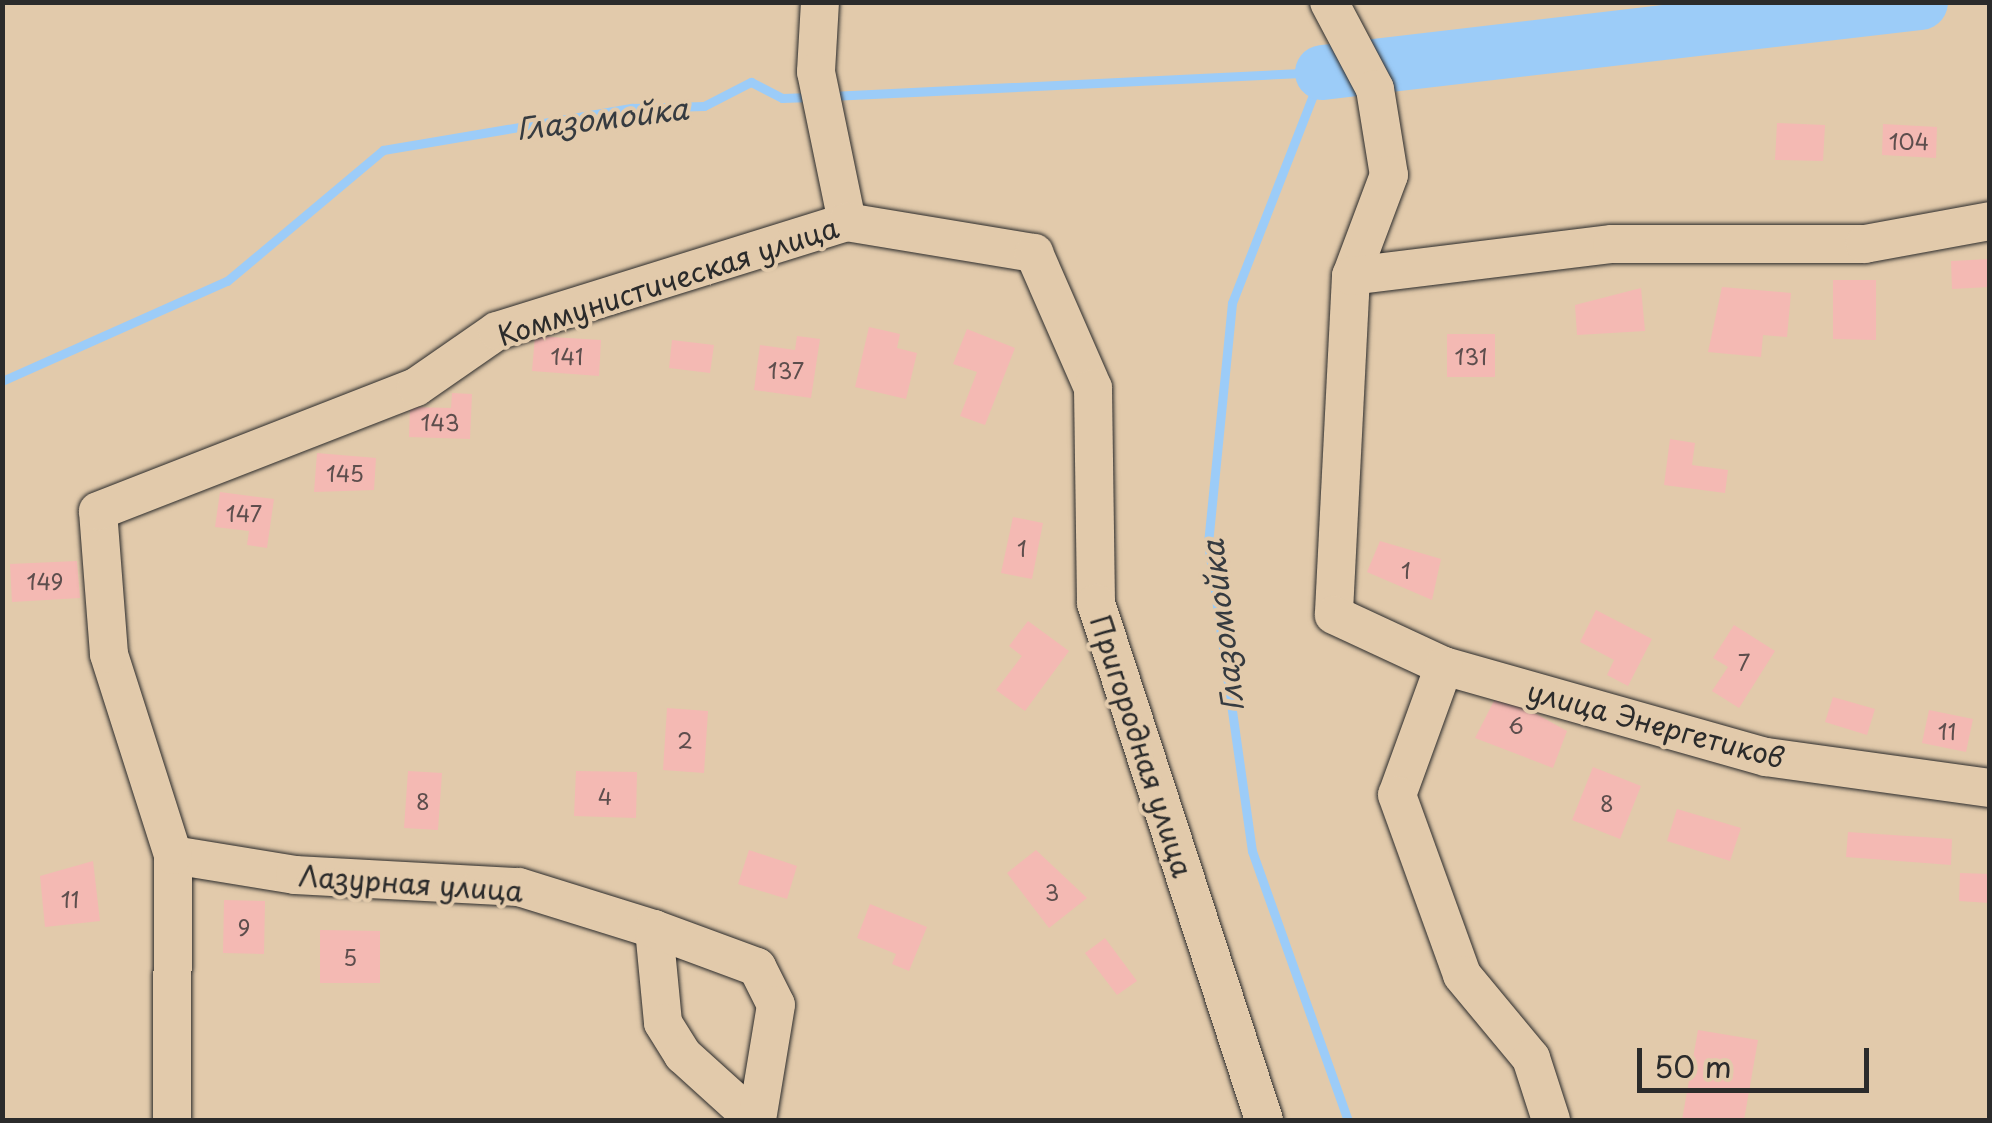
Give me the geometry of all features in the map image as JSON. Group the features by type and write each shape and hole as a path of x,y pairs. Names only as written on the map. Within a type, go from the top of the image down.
{"street":[{"path":"820,2 816,72 832,131 847,222"},
{"path":"1329,2 1357,44 1376,89 1388,175 1351,276 1612,244 1865,244 1990,221"},
{"name":"Коммунистическая улица","path":"173,855 109,654 98,511 416,387 497,331 847,222 1034,252"},
{"name":"Пригородная улица","path":"1034,252 1093,388 1096,603 1264,1120"},
{"name":"улица Энергетиков","path":"1351,276 1334,615 1444,666 1766,757 1990,788"},
{"path":"1444,666 1397,795 1462,975 1531,1058 1551,1120"},
{"path":"172,1120 173,855"},
{"name":"Лазурная улица","path":"173,855 296,874 519,886 654,929 757,968 776,1005 756,1120"},
{"path":"654,929 663,1023 683,1055 756,1120"}],"building":[{"path":"1777,123 1825,125 1823,161 1775,160"},
{"path":"1883,124 1937,127 1936,158 1882,155"},
{"path":"1990,259 1990,287 1952,289 1951,261"},
{"path":"1833,280 1876,280 1876,340 1833,339"},
{"path":"1722,287 1791,293 1787,337 1763,335 1761,357 1708,352"},
{"path":"1641,288 1645,331 1577,335 1575,305"},
{"path":"869,327 900,334 897,348 917,353 906,399 855,387"},
{"path":"967,329 1015,348 985,425 960,416 977,372 953,364"},
{"path":"1447,334 1495,334 1495,377 1447,377"},
{"path":"535,336 601,340 599,376 532,371"},
{"path":"797,336 820,339 811,398 754,390 760,345 795,350"},
{"path":"672,340 714,345 710,373 669,368"},
{"path":"452,393 472,394 470,439 409,437 410,407 451,408"},
{"path":"1670,439 1695,443 1692,465 1728,470 1725,493 1664,485"},
{"path":"317,453 376,458 374,490 314,492"},
{"path":"220,492 274,499 267,548 247,545 249,531 215,527"},
{"path":"1013,517 1043,523 1032,579 1001,573"},
{"path":"1380,541 1441,559 1432,600 1367,572"},
{"path":"77,561 80,598 12,602 10,564"},
{"path":"1596,610 1652,639 1628,686 1607,675 1614,660 1580,642"},
{"path":"1028,621 1069,651 1025,711 996,690 1022,656 1009,646"},
{"path":"1734,625 1775,651 1739,708 1712,691 1728,667 1713,658"},
{"path":"1498,693 1567,731 1553,768 1475,738"},
{"path":"1833,697 1875,709 1867,735 1825,722"},
{"path":"667,708 708,711 704,773 663,770"},
{"path":"1929,710 1973,719 1966,752 1922,743"},
{"path":"1593,767 1641,786 1620,839 1572,820"},
{"path":"408,771 442,773 438,830 404,828"},
{"path":"576,771 637,772 636,818 574,816"},
{"path":"1677,809 1741,828 1730,861 1667,841"},
{"path":"1848,832 1952,839 1951,865 1846,857"},
{"path":"749,850 797,866 787,899 738,884"},
{"path":"1036,850 1087,898 1049,928 1007,873"},
{"path":"93,861 100,921 45,927 40,876"},
{"path":"1960,873 1990,874 1990,903 1959,901"},
{"path":"224,900 265,901 264,954 223,953"},
{"path":"870,904 927,927 909,971 892,964 896,954 857,938"},
{"path":"320,930 380,931 380,983 320,983"},
{"path":"1105,938 1137,981 1117,995 1085,953"},
{"path":"1698,1030 1758,1040 1744,1120 1682,1120"}],"waterway":[{"name":"Глазомойка","path":"1322,72 1920,2"},
{"name":"Глазомойка","path":"831,96 1322,72 1232,303 1208,542 1252,851 1348,1120"},
{"name":"Глазомойка","path":"2,381 227,281 383,150 632,108 704,106 751,82 782,98 811,97"}]}
